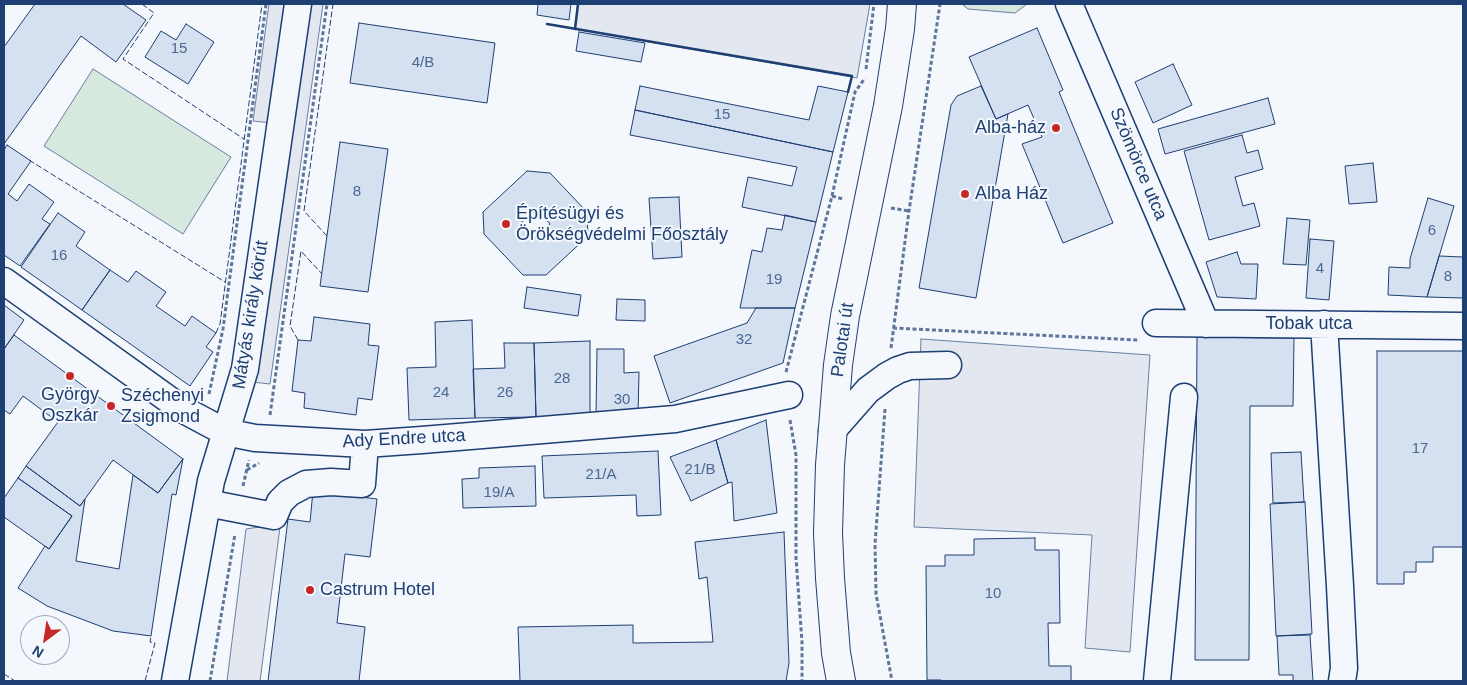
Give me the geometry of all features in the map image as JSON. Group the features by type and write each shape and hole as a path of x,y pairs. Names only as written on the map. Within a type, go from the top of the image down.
{"main road":[{"name":"Palotai út","path":"841,681 836,653 828,533 832,431 845,316 888,106 902,4"},
{"path":"825,681 836,653"},
{"path":"836,653 856,681"}],"street":[{"name":"Mátyás király körút","path":"175,681 211,481 245,369 298,4"},
{"name":"Szömörce utca","path":"1069,4 1206,324"},
{"name":"Ady Endre utca","path":"4,281 182,409 225,432 255,438 365,444 675,419 789,396"},
{"name":"Tobak utca","path":"1149,332 1206,324 1463,326"},
{"path":"1324,324 1341,595 1344,668 1342,681"},
{"path":"832,431 868,390 887,376 910,366 948,365"},
{"path":"1157,681 1184,397"},
{"path":"207,503 274,516 280,502 289,493 306,484 330,482 362,484 365,444"}],"path":[{"path":"199,418 210,392 223,329 266,4"},
{"path":"210,681 242,489 255,438 270,415 327,4"},
{"path":"802,681 802,642 796,558 796,455 789,411 789,396 785,384 787,369 832,196 854,92 864,79 874,4"},
{"path":"893,328 1149,332"}],"shaded area":[{"path":"269,4 288,4 272,123 253,121"},
{"path":"305,4 323,4 270,384 252,382"},
{"path":"578,4 870,4 857,78 575,29"},
{"path":"962,4 1027,4 1015,13 968,9"},
{"path":"93,69 231,157 183,234 44,146"},
{"path":"921,339 1150,355 1130,652 1085,648 1092,535 914,527"},
{"path":"272,525 280,527 260,681 227,681 246,529"}],"building":[{"path":"35,4 123,4 146,20 116,62 81,36 4,144 4,47"},
{"path":"538,4 571,4 569,20 537,15"},
{"path":"359,23 495,43 487,103 350,83"},
{"path":"186,24 214,42 188,84 145,57 161,31 176,40"},
{"name":"Alba-ház","path":"1037,28 1063,90 1059,92 1113,223 1063,243 1022,144 1042,137 1028,105 996,119 969,57"},
{"path":"579,32 645,43 641,62 576,51"},
{"path":"1173,64 1192,105 1153,123 1135,82"},
{"path":"640,86 809,120 818,86 848,92 833,152 635,110"},
{"name":"Alba Ház","path":"981,86 996,119 1008,114 976,298 919,288 951,105 957,96"},
{"path":"1268,98 1275,124 1165,154 1158,129"},
{"path":"635,110 833,152 816,222 742,207 748,177 792,186 797,167 630,135"},
{"path":"1242,135 1247,153 1258,150 1263,169 1235,177 1243,206 1254,203 1260,226 1209,240 1184,151"},
{"path":"340,142 388,149 368,292 320,286"},
{"path":"7,145 31,161 8,194 17,201 29,184 54,202 42,219 50,224 20,266 4,255 4,150"},
{"path":"1373,163 1377,202 1349,204 1345,166"},
{"path":"527,171 550,173 587,212 588,236 546,275 523,275 484,234 483,212","holes":["537,209 550,224 535,238 521,223"]},
{"path":"679,197 682,257 653,259 649,198"},
{"path":"1428,198 1454,206 1427,297 1388,295 1389,267 1410,268 1410,259"},
{"path":"58,213 85,232 76,246 110,270 82,310 21,267"},
{"path":"785,215 816,222 795,308 740,308 752,250 762,252 767,228 782,230"},
{"path":"1287,218 1310,220 1306,265 1283,264"},
{"path":"1310,239 1334,241 1329,300 1306,298"},
{"path":"1237,252 1241,264 1258,264 1256,299 1217,297 1206,262"},
{"path":"1439,256 1463,257 1463,298 1427,297"},
{"path":"110,270 128,282 136,271 166,292 156,306 185,326 192,316 216,333 206,347 213,352 190,386 82,310"},
{"path":"527,287 581,295 578,316 524,308"},
{"path":"617,299 645,300 645,321 616,320"},
{"path":"4,305 24,320 4,349"},
{"path":"756,308 795,308 783,363 670,403 654,356 747,323"},
{"path":"314,317 370,324 368,345 379,346 372,400 358,398 356,415 304,408 305,393 292,391 298,340 311,341"},
{"path":"472,320 475,418 409,420 407,368 436,367 435,322"},
{"path":"14,335 183,459 158,493 113,460 80,506 26,466 58,422 23,396 10,414 4,410 4,349"},
{"path":"1197,337 1294,338 1293,406 1250,406 1249,660 1195,660"},
{"path":"590,341 590,416 536,417 534,343"},
{"path":"504,343 534,343 536,417 475,418 473,369 505,368"},
{"path":"597,349 624,349 624,373 639,372 638,415 596,416"},
{"path":"1377,351 1463,351 1463,547 1433,547 1433,562 1416,562 1416,572 1404,572 1404,584 1377,584"},
{"path":"766,420 777,513 734,521 732,482 728,483 716,440"},
{"path":"716,440 728,483 691,501 670,457"},
{"path":"658,451 661,515 637,516 636,495 544,498 542,456"},
{"path":"1301,452 1304,502 1273,503 1271,453"},
{"path":"183,459 176,495 172,494 151,636 113,631 47,606 18,588 45,546 49,549 72,516 18,478 26,466 80,506 85,499 76,561 119,569 133,475 158,493"},
{"path":"535,466 536,506 463,508 462,479 479,478 479,468"},
{"path":"18,478 72,516 49,549 4,517 4,498"},
{"name":"Castrum Hotel","path":"313,491 377,499 370,557 345,554 337,623 365,627 359,681 268,681 288,519 310,522"},
{"path":"1305,502 1312,634 1276,636 1270,504"},
{"path":"784,532 789,663 786,681 520,681 518,627 633,625 633,643 713,642 707,577 699,579 695,542"},
{"path":"1035,538 1035,550 1059,550 1060,623 1048,623 1049,666 1071,666 1071,681 927,680 926,566 945,566 945,555 974,555 974,539"},
{"path":"1310,635 1313,681 1293,681 1293,675 1279,675 1277,636"}],"fence":[{"path":"142,4 154,13 123,59 244,139"},
{"path":"216,333 220,324 262,4"},
{"path":"327,236 304,211 333,4"},
{"path":"29,160 225,282"},
{"path":"298,340 290,326 301,251 322,274"},
{"path":"145,681 155,643 150,642 151,636"},
{"path":"4,674 15,681"}],"wall":[{"path":"575,29 578,4"},
{"path":"547,24 852,76 848,92"}],"place":[{"name":"Alba-ház","path":"1056,128"},
{"name":"Alba Ház","path":"965,194"},
{"name":"Építésügyi és Örökségvédelmi Főosztály","path":"506,224"},
{"name":"György Oszkár","path":"70,376"},
{"name":"Széchenyi Zsigmond","path":"111,406"},
{"name":"Castrum Hotel","path":"310,590"}]}
